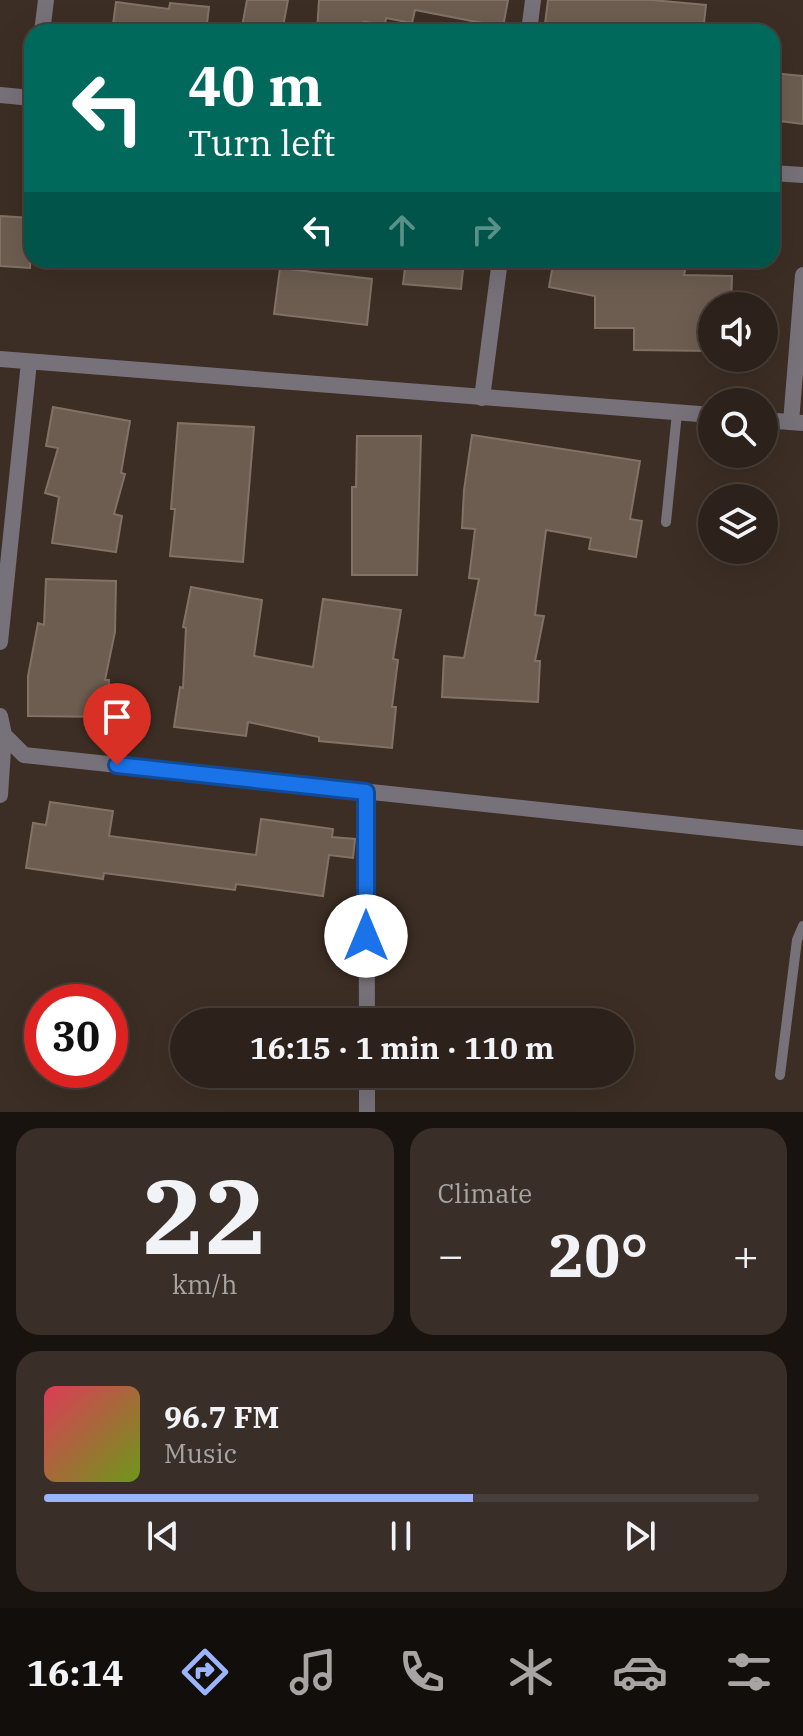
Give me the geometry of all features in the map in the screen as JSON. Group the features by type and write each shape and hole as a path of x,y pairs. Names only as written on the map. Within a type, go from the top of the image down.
{"street":[{"path":"43,24 46,0"},
{"path":"530,24 533,0"},
{"path":"0,95 24,97"},
{"path":"780,174 803,175"},
{"path":"482,398 499,268"},
{"path":"797,422 803,275"},
{"path":"0,359 698,414"},
{"path":"0,642 29,362"},
{"path":"0,716 4,735 0,795"},
{"path":"4,735 24,755 803,838"},
{"path":"366,792 367,1008"},
{"path":"367,1088 367,1112"}],"lane":[{"path":"666,522 677,413"},
{"path":"780,1075 797,940 803,926"}],"building":[{"path":"247,0 288,0 284,24 242,24"},
{"path":"319,0 508,0 504,24 487,24 415,10 412,23 386,18 385,24 318,24"},
{"path":"548,0 652,0 706,5 704,24 545,24"},
{"path":"116,2 169,9 170,3 209,7 207,24 113,24"},
{"path":"780,74 803,76 803,124 780,121"},
{"path":"0,216 24,218 24,268 0,266"},
{"path":"280,268 372,279 367,325 274,314"},
{"path":"405,268 463,268 461,289 403,284"},
{"path":"552,268 685,268 684,275 732,276 731,292 698,292 698,351 634,350 634,328 595,328 595,296 549,287"},
{"path":"53,407 130,421 121,473 125,474 114,514 122,516 116,552 52,543 59,497 45,493 58,448 46,446"},
{"path":"178,423 254,427 243,562 170,556"},
{"path":"472,435 640,461 630,519 642,521 636,557 589,549 591,538 546,530 535,615 544,616 535,661 540,661 538,702 442,697 444,656 464,658 479,579 469,578 475,529 462,528"},
{"path":"357,436 421,436 417,575 352,575 352,487 356,487"},
{"path":"46,579 116,581 115,632 105,680 109,680 108,717 28,716 28,676 38,623 44,625"},
{"path":"191,587 262,600 254,656 313,667 323,599 401,610 393,659 398,660 392,707 396,707 392,748 319,741 319,737 248,722 246,736 174,727 180,687 183,688 186,628 183,627"},
{"path":"50,802 113,811 109,836 256,855 261,819 333,829 332,837 355,839 353,858 329,855 323,896 236,884 235,890 104,873 103,879 26,868 33,823 46,825"}],"route":[{"path":"117,765 366,792 366,936"}]}
